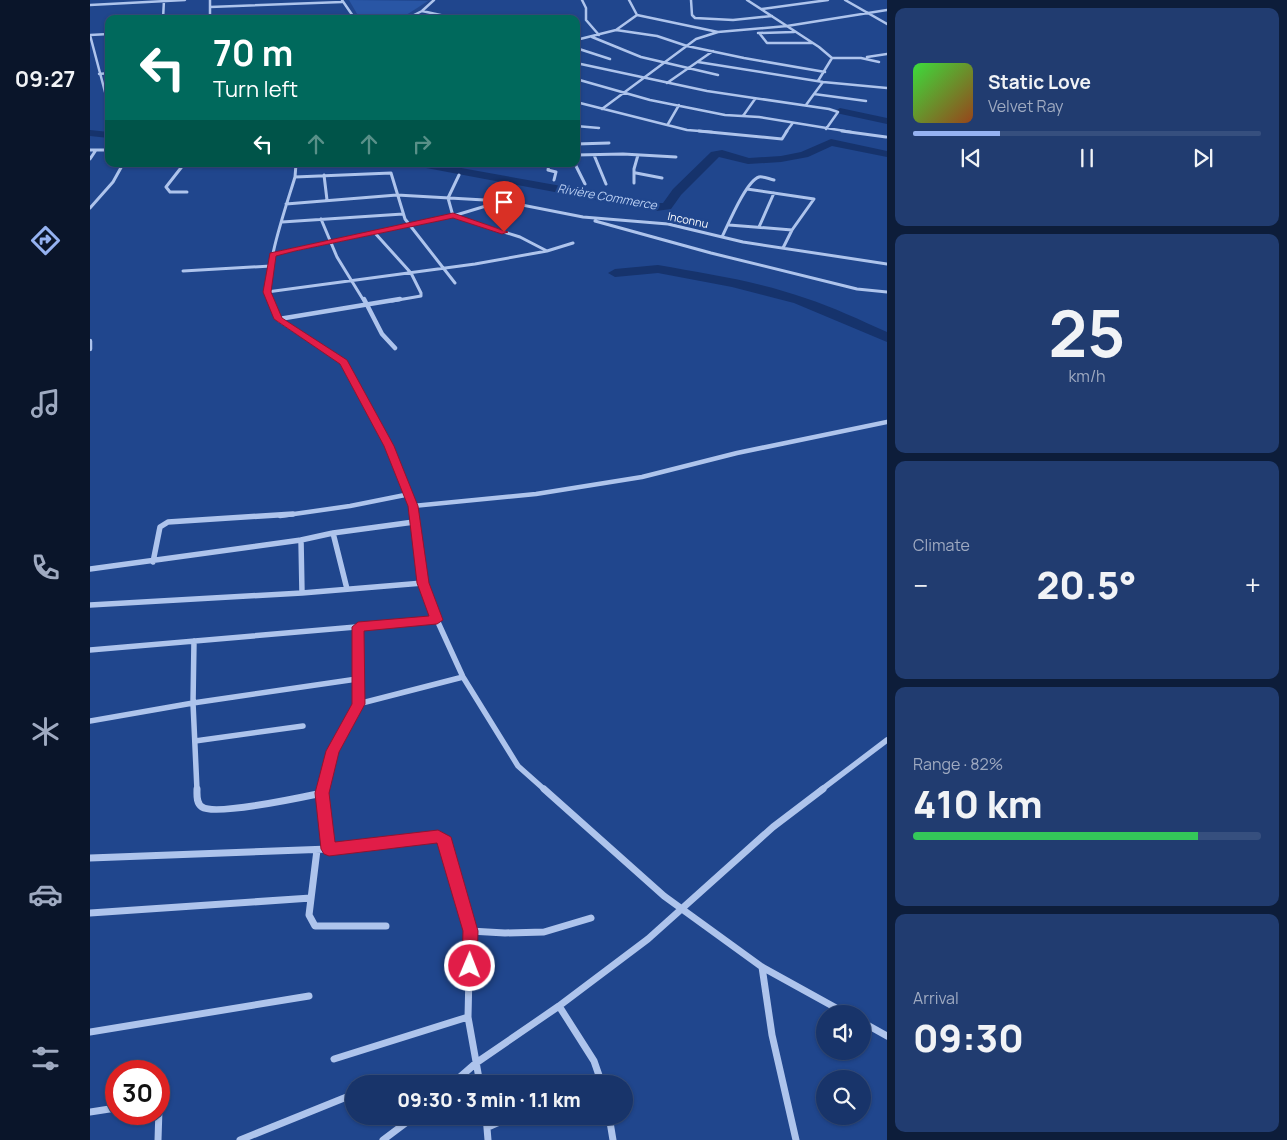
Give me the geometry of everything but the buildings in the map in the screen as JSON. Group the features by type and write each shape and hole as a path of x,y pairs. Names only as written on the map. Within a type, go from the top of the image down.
{"street":[{"path":"90,5 185,0"},
{"path":"210,0 210,15"},
{"path":"413,15 422,11 434,0"},
{"path":"582,0 586,8 586,20 599,35"},
{"path":"629,0 637,15"},
{"path":"691,0 692,15 695,18 732,20 773,16"},
{"path":"747,0 812,42 832,58 862,58 887,54"},
{"path":"761,9 828,0"},
{"path":"845,0 886,23"},
{"path":"163,15 164,1"},
{"path":"210,7 342,1 352,15"},
{"path":"602,109 696,39 718,32 787,26 887,10"},
{"path":"422,11 440,15"},
{"path":"580,39 616,30 637,15 718,32"},
{"path":"754,29 766,43 812,42"},
{"path":"616,30 657,36 713,52 825,72"},
{"path":"760,34 795,32"},
{"path":"105,34 90,35 105,93"},
{"path":"592,37 641,58 718,75"},
{"path":"580,49 610,59"},
{"path":"667,83 713,52"},
{"path":"818,81 832,58"},
{"path":"862,58 879,62"},
{"path":"698,62 823,82 887,88"},
{"path":"580,64 667,83 755,99 806,105 838,112 826,129"},
{"path":"99,74 105,73"},
{"path":"580,80 679,106 725,115 886,137"},
{"path":"806,105 823,82"},
{"path":"814,94 866,101"},
{"path":"743,116 755,99"},
{"path":"580,103 704,133 780,139 784,138 792,124"},
{"path":"668,124 679,106"},
{"path":"580,126 599,128"},
{"path":"580,144 609,143"},
{"path":"90,150 105,150"},
{"path":"90,159 96,150"},
{"path":"580,155 676,157"},
{"path":"594,155 606,184"},
{"path":"634,183 633,180 636,173 634,169 638,155"},
{"path":"90,208 102,193 112,185 121,167"},
{"path":"182,167 166,187 170,192 187,192"},
{"path":"296,167 295,176 273,254 267,292 278,319 344,362 389,446 410,494 423,583 437,620 463,678 518,766 682,910 762,967 831,1005"},
{"path":"548,167 548,170 556,172 554,180"},
{"path":"577,167 586,184"},
{"path":"295,176 391,173 403,214 408,224 456,283"},
{"path":"636,173 662,178"},
{"path":"324,175 327,200"},
{"path":"453,216 448,198 459,175"},
{"path":"747,189 760,176 774,180"},
{"path":"747,189 814,199 792,230 783,248"},
{"name":"Inconnu","path":"722,237 747,189"},
{"path":"759,228 762,217 774,193"},
{"name":"Inconnu","path":"286,204 397,195 502,201 582,217 668,224 743,242 887,264"},
{"name":"Inconnu","path":"273,254 453,216 502,201"},
{"path":"282,222 403,214"},
{"name":"Inconnu","path":"453,216 520,237 546,251"},
{"path":"582,217 729,258 858,288 887,292"},
{"path":"321,219 329,241 350,281 367,304 377,326 395,348"},
{"name":"Inconnu","path":"728,225 792,230"},
{"path":"278,319 421,296 411,272 374,232"},
{"path":"267,292 503,260 573,243"},
{"path":"183,272 271,266"},
{"path":"90,341 90,349"},
{"path":"413,506 536,494 642,478 737,453 773,448 829,433 887,422"},
{"path":"153,562 160,527 168,522 304,514 410,494"},
{"path":"90,570 414,522"},
{"path":"333,533 347,589"},
{"path":"301,540 302,592"},
{"path":"90,605 423,583"},
{"path":"90,650 437,620"},
{"path":"329,849 322,793 333,751 358,704 358,627"},
{"path":"194,641 193,703 197,799 204,808 221,809 322,793"},
{"path":"358,704 463,678"},
{"path":"90,720 357,679"},
{"path":"195,741 303,726"},
{"path":"462,1075 476,1063 559,1006 648,939 773,827 887,740"},
{"path":"90,858 317,850 438,836 446,841 470,931 468,1017 478,1075"},
{"path":"317,850 310,919 315,926 386,926"},
{"path":"90,913 311,898"},
{"path":"470,931 505,933 544,932 591,918"},
{"path":"762,967 772,1035 796,1140"},
{"path":"90,1032 309,996"},
{"path":"559,1006 594,1061 599,1075"},
{"path":"334,1059 468,1017"},
{"path":"871,1027 887,1036"},
{"path":"240,1140 345,1098"},
{"path":"90,1112 105,1110"},
{"path":"158,1125 158,1140"},
{"path":"383,1140 401,1125"},
{"path":"610,1125 613,1140"},
{"path":"488,1126 488,1140"}],"shaded area":[{"path":"349,0 428,1 406,15 358,15"}],"waterway":[{"name":"Rivière Commerce","path":"840,111 887,121"},
{"name":"Rivière Commerce","path":"90,133 105,135"},
{"name":"Rivière Commerce","path":"437,167 656,207 667,206 677,192 715,154 722,153 748,161 781,159 804,155 831,142 887,154"},
{"path":"615,273 658,269 732,283 799,300 843,317 887,338"}],"route":[{"path":"470,966 470,931 446,841 438,836 329,849 322,793 333,751 358,704 358,627 437,620 423,583 410,494 389,446 344,362 278,319 267,292 273,254 453,216 504,232"}]}
